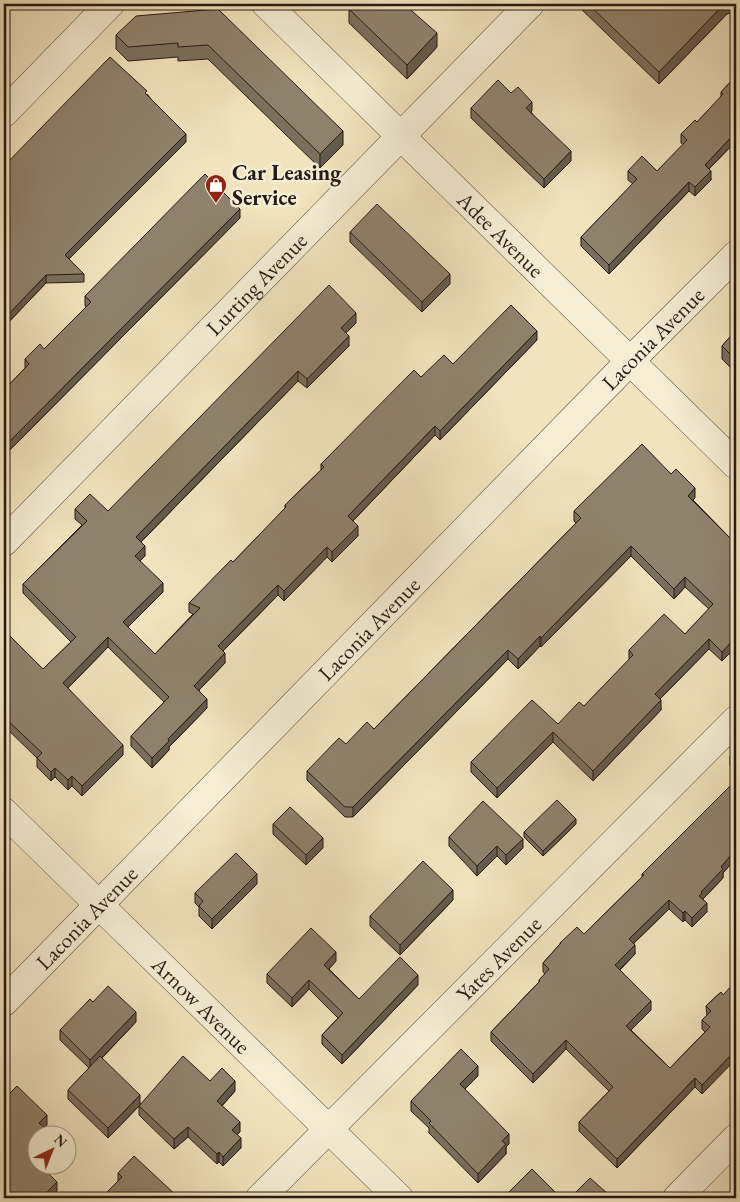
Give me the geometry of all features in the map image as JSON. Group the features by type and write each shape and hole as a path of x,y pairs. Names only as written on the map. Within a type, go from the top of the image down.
{"street":[{"path":"4,113 110,4"},
{"name":"Adee Avenue","path":"266,4 736,465"},
{"name":"Lurting Avenue","path":"4,542 530,4"},
{"name":"Laconia Avenue","path":"4,1002 630,361 736,255"},
{"name":"Yates Avenue","path":"260,1198 736,720"},
{"name":"Arnow Avenue","path":"4,812 399,1198"},
{"path":"677,1198 736,1138"}],"building":[{"path":"354,4 404,4 437,33 407,65 349,9"},
{"path":"588,4 724,4 659,72"},
{"path":"218,9 343,131 320,154 208,45 178,47 178,43 128,47 116,35 136,16"},
{"path":"110,57 147,91 145,93 186,134 65,255 84,274 46,275 4,319 4,166"},
{"path":"736,76 736,132 705,165 711,171 695,187 689,182 609,265 581,237 637,179 628,171 642,156 657,171 687,140 681,134 695,120 697,122 723,94 721,92"},
{"path":"498,80 511,93 518,87 532,102 526,108 571,151 544,179 471,108"},
{"path":"205,174 240,209 4,447 4,390 29,364 25,359 40,344 44,349 91,302 85,296"},
{"path":"377,204 450,274 422,302 350,232"},
{"path":"329,285 356,313 341,328 349,336 307,379 298,371 136,537 145,546 135,556 163,583 123,622 155,654 200,608 189,603 231,560 233,562 286,507 285,505 324,467 321,464 414,370 421,377 444,355 453,364 511,305 537,331 440,431 435,426 348,516 358,526 332,552 327,547 284,591 278,585 218,646 225,653 194,686 207,699 152,758 131,736 169,697 108,637 63,683 123,745 82,786 72,776 68,780 55,768 51,772 37,758 42,753 4,717 4,637 7,633 43,669 76,637 23,584 87,521 75,509 90,494 108,511"},
{"path":"736,330 736,360 722,346"},
{"path":"642,444 671,474 676,469 695,488 688,496 733,541 736,537 736,637 722,652 709,639 655,694 661,700 593,771 553,732 497,788 471,762 532,700 558,724 579,702 584,706 633,655 629,650 664,614 685,634 713,604 685,577 674,589 631,546 518,659 508,650 353,807 345,807 307,771 339,738 346,744 367,722 374,729 581,518 574,511"},
{"path":"736,750 736,762 730,756"},
{"path":"736,780 736,849 721,867 723,869 701,892 699,896 707,903 692,918 685,911 683,913 669,900 629,939 635,945 615,965 651,1001 626,1026 670,1068 710,1027 702,1020 711,1011 706,1006 721,992 723,995 736,981 736,1050 702,1085 695,1078 617,1159 579,1122 613,1087 566,1040 533,1074 491,1032 540,981 549,969 543,963 560,943 577,927 584,934"},
{"path":"557,800 576,819 543,851 524,832"},
{"path":"483,801 523,839 506,855 497,846 477,866 449,837"},
{"path":"290,807 323,838 306,855 273,824"},
{"path":"236,853 257,874 212,919 199,906 203,901 195,893"},
{"path":"423,861 453,890 400,945 370,916"},
{"path":"311,928 336,952 324,965 359,999 400,957 418,975 342,1055 322,1035 343,1013 309,980 292,998 267,974"},
{"path":"108,986 136,1012 90,1060 60,1030 90,999 93,1002"},
{"path":"461,1049 478,1066 460,1084 509,1134 502,1141 506,1144 478,1174 429,1123 431,1121 411,1101"},
{"path":"100,1056 140,1095 108,1128 68,1090"},
{"path":"183,1056 210,1081 222,1068 235,1081 217,1101 240,1122 232,1130 241,1138 223,1157 219,1152 217,1154 188,1127 174,1139 139,1106"},
{"path":"17,1086 47,1115 39,1123 40,1124 28,1124 28,1174 49,1174 57,1182 41,1198 4,1198 4,1093 7,1096"},
{"path":"134,1156 179,1198 101,1198 122,1177 118,1173"},
{"path":"532,1169 561,1198 509,1198 506,1195"},
{"path":"590,1178 607,1193 602,1198 570,1198"}],"place":[{"name":"Car Leasing Service","path":"216,204"}]}
